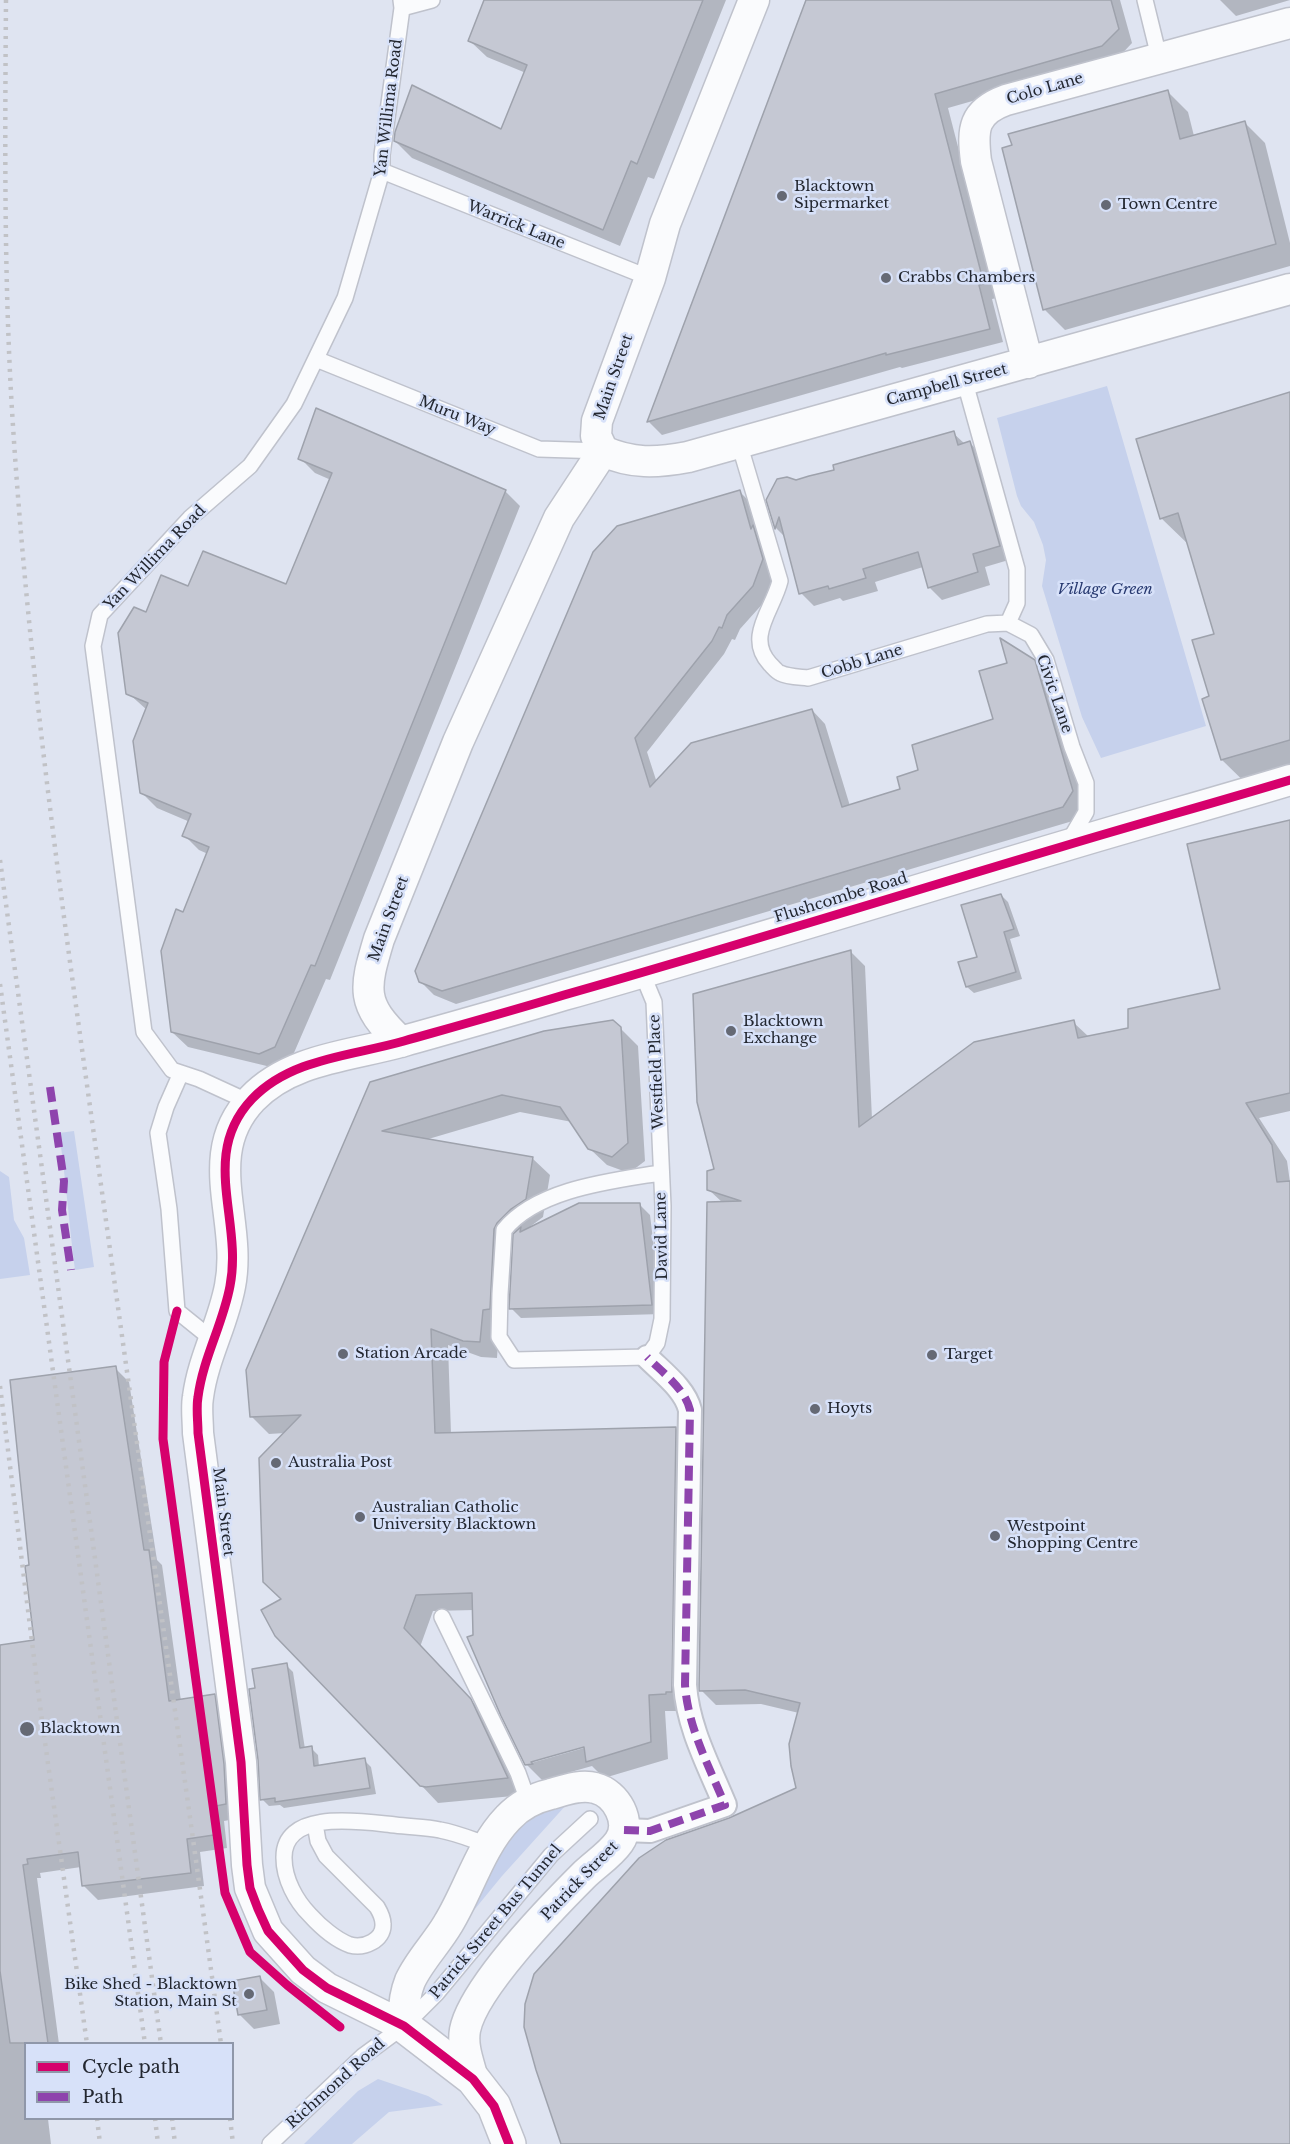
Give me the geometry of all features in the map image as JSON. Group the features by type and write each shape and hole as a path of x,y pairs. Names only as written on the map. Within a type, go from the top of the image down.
{"street":[{"name":"Main Street","path":"401,1042 374,1010 367,991 379,939 458,742 559,518 603,451 596,436 597,422 650,278 665,224 754,0"},
{"name":"Colo Lane","path":"1028,363 976,161 974,143 978,120 983,112 1006,100 1290,23"},
{"name":"Campbell Street","path":"603,451 622,459 666,462 1290,290"},
{"name":"Flushcombe Road","path":"401,1042 642,973 1290,780"},
{"name":"Main Street","path":"401,1042 321,1061 290,1071 269,1083 249,1102 231,1129 224,1158 232,1242 230,1288 198,1398 198,1433 241,1762 250,1888 268,1931 303,1970 327,1988 404,2026"},
{"path":"624,1830 650,1831 725,1805 691,1725 685,1685 690,1410 688,1401 681,1392 647,1358"},
{"name":"Patrick Street","path":"404,2026 406,1995 411,1979 449,1924 488,1845 506,1819 528,1802 574,1788 595,1788 607,1793 623,1815 624,1830 620,1841 582,1876 496,1972 465,2030 464,2047 473,2079"},
{"path":"404,2026 473,2079 494,2106 510,2144"}],"lane":[{"path":"401,4 432,0"},
{"path":"1145,0 1159,57"},
{"name":"Yan Willima Road","path":"249,1102 172,1070 144,1032 93,646 100,615 190,518 250,466 294,404 316,359 345,298 382,171 382,155 401,4"},
{"name":"Warrick Lane","path":"382,171 650,278"},
{"name":"Muru Way","path":"316,359 539,449 603,451"},
{"path":"964,379 1017,569 1017,603 1008,623"},
{"name":"Cobb Lane","path":"740,443 780,581 762,624 759,642 765,658 780,673 808,678 987,624 1008,623"},
{"name":"Civic Lane","path":"1008,623 1031,635 1046,660 1072,747 1086,783 1086,812 1066,845"},
{"name":"Westfield Place","path":"642,973 654,1002 660,1173"},
{"path":"181,1072 158,1133 169,1209 177,1311 213,1340"},
{"name":"David Lane","path":"660,1173 663,1206 662,1319 657,1343 647,1358 514,1360 499,1337 504,1230 519,1215 575,1189 660,1173"},
{"path":"442,1617 519,1773 528,1802"},
{"name":"Patrick Street Bus Tunnel","path":"404,2026 436,1994 551,1855 590,1819"},
{"path":"315,1824 321,1848 326,1856 377,1907 384,1923 380,1936 368,1944 355,1946 317,1922 301,1905 288,1881 284,1864 287,1842 293,1834 315,1824 330,1821 357,1821 441,1830 488,1845"},
{"name":"Richmond Road","path":"270,2144 370,2050 404,2026"}],"green space":[{"name":"Village Green","path":"1107,386 1206,726 1101,758 1082,717 1042,586 1046,560 1043,545 1034,522 1021,506 1017,496 997,418"},
{"path":"74,1131 94,1267 75,1270 59,1133"},
{"path":"0,1171 9,1177 14,1220 24,1238 30,1275 0,1279"},
{"path":"567,1804 502,1876 434,1959 516,1827 526,1817"},
{"path":"378,2079 428,2096 443,2105 389,2112 352,2144 304,2144 358,2091"}],"building":[{"path":"484,0 703,0 637,164 631,161 603,230 394,141 395,132 412,85 501,129 527,65 468,41"},
{"path":"806,0 1111,0 1119,29 1102,46 935,94 984,284 979,285 990,329 886,355 886,353 647,422"},
{"name":"Town Centre","path":"1168,90 1180,139 1245,121 1276,244 1043,310 1002,148 1012,145 1008,134"},
{"path":"1290,392 1290,740 1221,760 1202,699 1209,696 1192,640 1214,634 1178,513 1160,519 1136,439"},
{"path":"316,408 506,490 315,966 311,965 275,1047 259,1054 171,1032 161,951 176,909 183,912 209,847 182,836 191,814 140,793 133,741 148,703 126,694 118,633 134,607 146,612 161,575 188,586 203,551 286,584 332,473 298,459"},
{"path":"954,431 958,445 970,441 1000,546 973,554 978,572 928,588 918,552 863,569 866,578 829,589 828,586 799,594 779,517 775,529 766,500 777,479 787,477 796,480 834,470 833,465"},
{"path":"740,490 751,529 753,525 763,559 753,586 727,615 722,628 719,627 712,641 635,738 650,787 691,743 812,709 842,807 900,789 897,777 918,770 912,745 993,719 979,671 1007,663 1000,638 1035,660 1073,791 1063,807 442,991 419,982 415,971 593,552 617,526"},
{"name":"Westpoint Shopping Centre","path":"1290,820 1290,1093 1246,1103 1272,1145 1277,1182 1290,1181 1290,2144 561,2144 524,2027 525,2004 534,1974 639,1858 666,1840 729,1818 796,1788 789,1744 800,1703 745,1690 699,1691 707,1202 741,1201 707,1190 707,1171 714,1169 697,1102 693,994 851,950 859,1127 974,1042 1074,1020 1078,1038 1128,1028 1128,1009 1220,989 1187,844"},
{"path":"1001,894 1014,929 1004,932 1016,972 966,987 958,962 977,957 961,905"},
{"path":"613,1020 621,1027 628,1143 612,1157 588,1149 560,1107 502,1095 382,1131 533,1157 526,1199 511,1209 494,1229 490,1309 483,1310 480,1342 463,1341 431,1329 435,1433 676,1427 672,1692 649,1695 651,1742 586,1762 584,1747 525,1765 467,1637 473,1635 472,1593 416,1595 404,1628 471,1699 508,1778 420,1786 275,1636 261,1610 281,1599 263,1582 259,1458 301,1415 250,1417 246,1370 370,1082 544,1031"},
{"path":"579,1203 640,1203 652,1305 509,1309 513,1234 521,1227 520,1232"},
{"path":"116,1366 144,1550 149,1550 169,1701 215,1694 224,1764 226,1804 211,1807 214,1835 187,1839 191,1873 82,1886 78,1852 27,1859 28,1864 23,1865 48,2042 24,2043 10,2043 0,1971 0,1645 34,1640 25,1566 29,1565 10,1380"},
{"path":"287,1663 300,1748 312,1746 314,1766 365,1758 370,1788 275,1802 275,1798 260,1800 258,1760 249,1689 255,1688 252,1669"},
{"name":"Bike Shed - Blacktown Station, Main St","path":"260,1976 267,2010 238,2015 232,1981"}],"railway":[{"path":"6,0 7,295 11,393 18,499 38,710 79,1025 221,2042"},
{"path":"0,860 161,2042"},
{"path":"0,984 145,2042"},
{"path":"0,1386 40,1706 87,2042"},
{"path":"97,2120 100,2144"},
{"path":"155,2120 158,2144"},
{"path":"172,2120 175,2144"},
{"path":"230,2120 233,2144"}],"marked path":[{"path":"50,1087 64,1181 62,1210 71,1270"},
{"path":"624,1830 650,1831 725,1805 695,1732 685,1685 690,1410 678,1388 647,1357"}],"cycle path":[{"path":"509,2144 494,2106 473,2079 404,2026 327,1988 303,1970 268,1931 250,1888 241,1762 198,1433 197,1410 204,1369 230,1286 233,1261 225,1165 228,1143 236,1120 252,1099 268,1085 285,1075 323,1060 404,1041 524,1007 1290,780"},
{"path":"177,1311 164,1362 163,1439 225,1893 250,1952 340,2027"}],"place":[{"name":"Blacktown Sipermarket","path":"782,196"},
{"name":"Town Centre","path":"1106,205"},
{"name":"Crabbs Chambers","path":"886,278"},
{"name":"Blacktown Exchange","path":"731,1031"},
{"name":"Station Arcade","path":"343,1354"},
{"name":"Target","path":"932,1355"},
{"name":"Hoyts","path":"815,1409"},
{"name":"Australia Post","path":"276,1463"},
{"name":"Australian Catholic University Blacktown","path":"360,1517"},
{"name":"Westpoint Shopping Centre","path":"995,1536"},
{"name":"Blacktown","path":"27,1729"},
{"name":"Bike Shed - Blacktown Station, Main St","path":"249,1994"}]}
